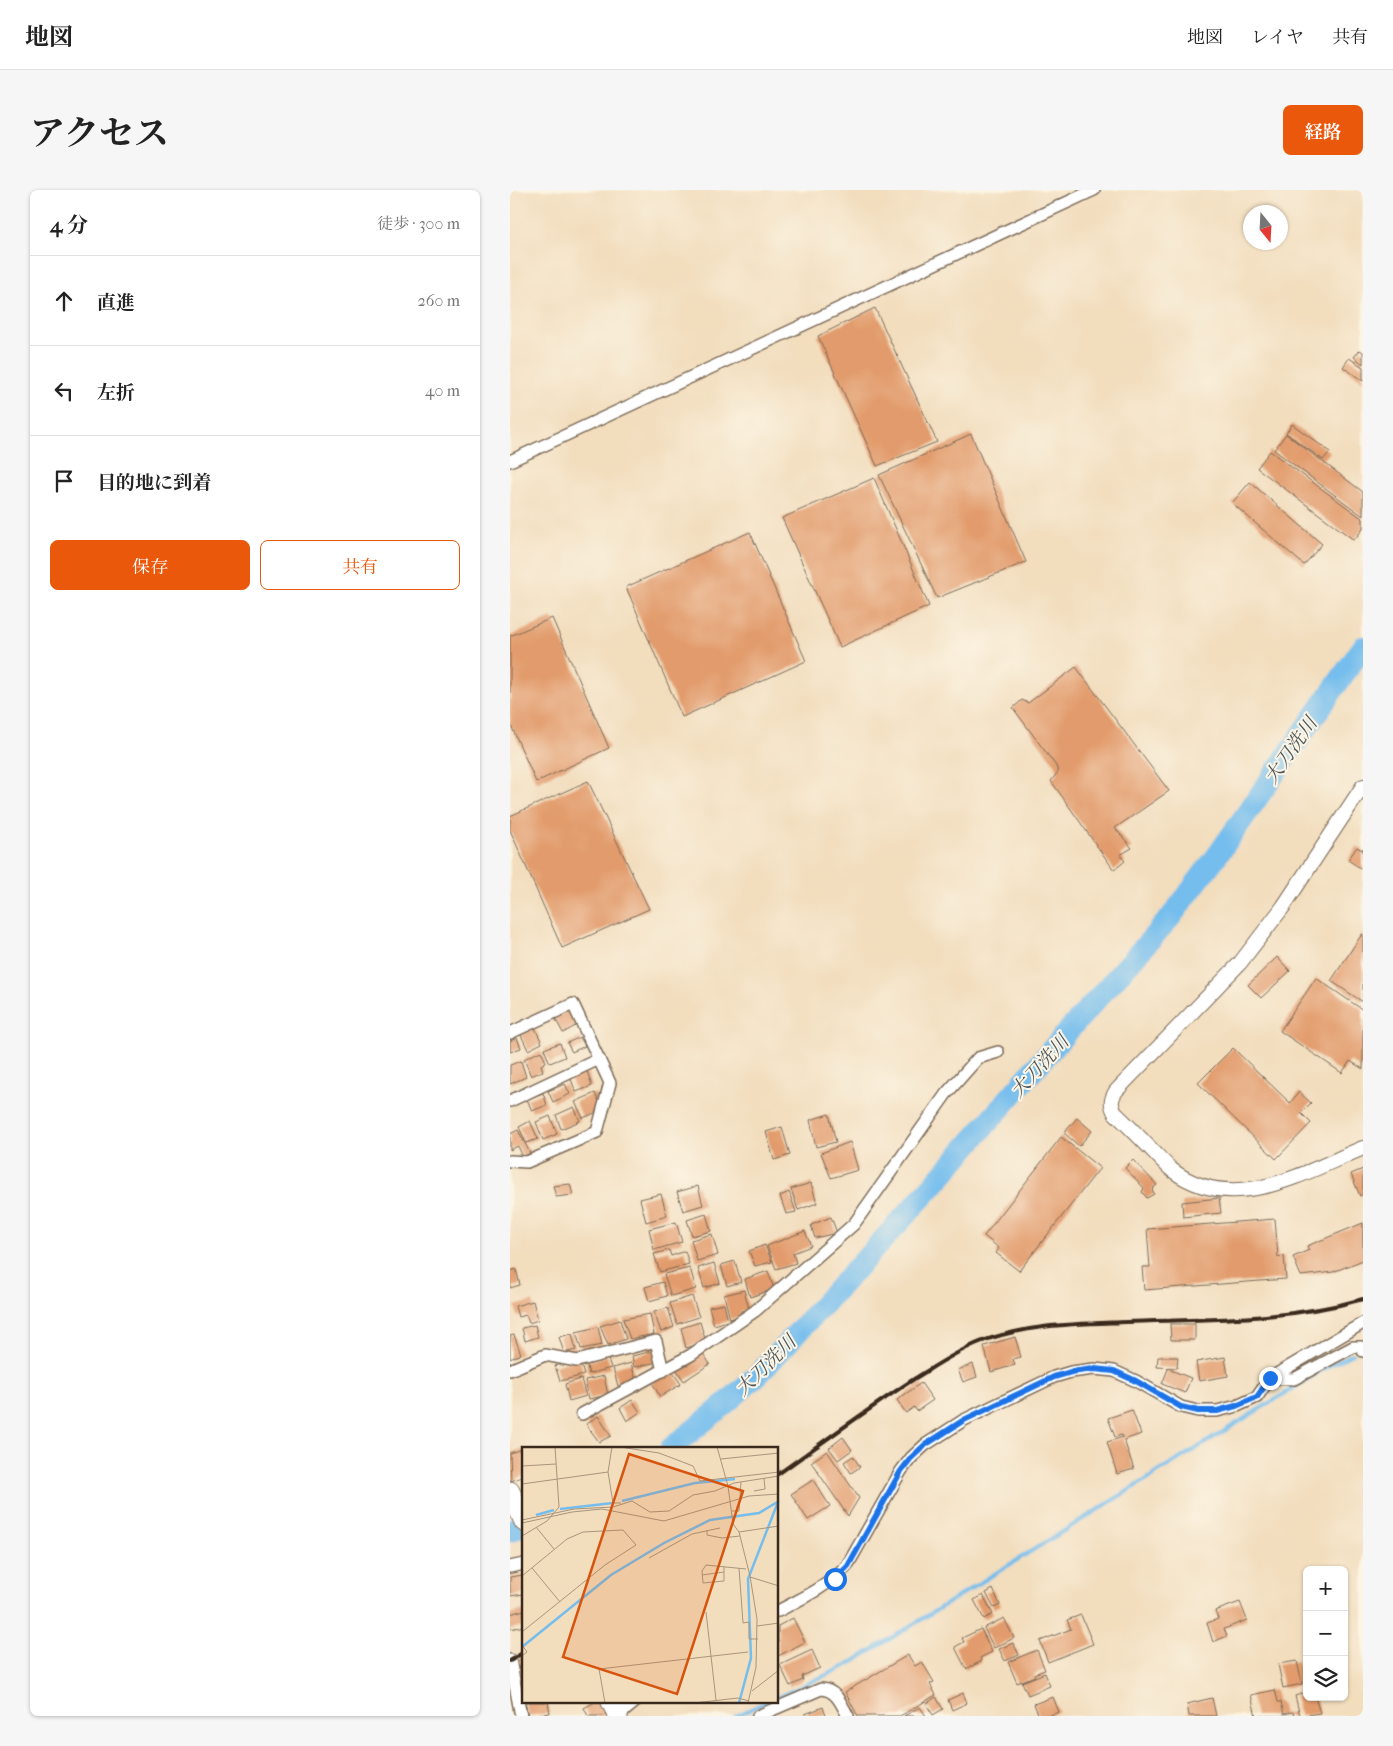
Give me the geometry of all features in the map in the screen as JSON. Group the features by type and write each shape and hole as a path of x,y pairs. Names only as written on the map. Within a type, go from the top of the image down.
{"main road":[{"path":"510,1491 522,1518"},
{"path":"612,1704 618,1716"}],"street":[{"path":"510,461 1094,190"},
{"path":"1363,786 1283,907 1240,963 1116,1091 1112,1098 1111,1106 1115,1113 1172,1169 1189,1180 1216,1190 1235,1191 1266,1187 1363,1148"},
{"path":"510,1033 573,1004 610,1083 597,1132 528,1162 510,1161"},
{"path":"582,1414 692,1356 755,1310 854,1224 946,1094 978,1058 998,1052"},
{"path":"510,1100 599,1059"},
{"path":"779,1610 815,1592 835,1579 848,1566 901,1471 911,1458 925,1445 964,1420 1054,1377 1071,1372 1094,1369 1114,1371 1136,1381 1181,1407 1198,1411 1217,1411 1236,1406 1257,1397 1270,1378 1363,1323"},
{"path":"510,1370 545,1355 577,1361 656,1341 663,1371"},
{"path":"1270,1378 1294,1379 1353,1347 1361,1347 1363,1351"},
{"path":"510,1660 521,1716"},
{"path":"758,1716 821,1689 829,1690 836,1695 848,1716"},
{"path":"618,1716 633,1704"}],"building":[{"path":"875,308 937,442 877,466 818,336"},
{"path":"1360,350 1363,352 1363,364 1354,357"},
{"path":"1349,358 1363,367 1363,381 1343,367"},
{"path":"1292,424 1330,452 1323,460 1286,433"},
{"path":"971,434 1026,562 937,598 879,475"},
{"path":"1286,434 1363,492 1363,516 1274,450"},
{"path":"1270,451 1363,519 1363,529 1354,540 1257,468"},
{"path":"874,478 929,606 840,647 782,518"},
{"path":"1250,482 1322,544 1304,565 1232,503"},
{"path":"750,532 806,661 682,717 626,587"},
{"path":"552,618 609,748 536,782 510,723 510,636"},
{"path":"1076,667 1169,791 1115,828 1132,848 1120,855 1125,861 1114,870 1051,781 1058,772 1056,766 1013,708 1022,700 1028,703"},
{"path":"588,781 649,909 562,948 510,830 510,816"},
{"path":"1357,847 1362,850 1363,848 1363,870 1348,860"},
{"path":"1363,935 1363,1002 1331,981"},
{"path":"1277,957 1290,971 1261,998 1248,985"},
{"path":"1316,978 1363,1010 1363,1069 1350,1061 1342,1073 1280,1031"},
{"path":"569,1010 577,1025 563,1033 555,1018"},
{"path":"535,1028 542,1043 528,1050 521,1035"},
{"path":"580,1037 585,1046 572,1052 567,1043"},
{"path":"517,1038 521,1048 510,1052 510,1041"},
{"path":"560,1043 565,1057 550,1063 544,1049"},
{"path":"1233,1048 1290,1103 1299,1092 1311,1103 1301,1113 1311,1123 1276,1159 1198,1083"},
{"path":"541,1051 546,1062 541,1065 543,1071 531,1076 524,1059"},
{"path":"521,1061 526,1077 510,1084 510,1065"},
{"path":"587,1071 592,1086 576,1092 570,1077"},
{"path":"565,1084 570,1094 553,1102 548,1091"},
{"path":"543,1093 547,1105 532,1111 527,1099"},
{"path":"595,1093 599,1102 597,1112 583,1118 575,1102"},
{"path":"574,1107 580,1121 561,1129 556,1115"},
{"path":"829,1114 836,1142 816,1147 810,1120"},
{"path":"550,1116 557,1134 543,1140 536,1122"},
{"path":"1077,1118 1092,1131 1079,1146 1064,1133"},
{"path":"530,1121 538,1139 526,1143 519,1127"},
{"path":"782,1127 790,1155 774,1160 766,1132"},
{"path":"518,1130 530,1153 523,1157 518,1146 510,1150 510,1134"},
{"path":"1061,1137 1100,1168 1019,1271 996,1253 999,1248 984,1236"},
{"path":"850,1142 858,1170 831,1178 821,1153"},
{"path":"1133,1160 1157,1185 1152,1189 1154,1194 1147,1198 1142,1192 1144,1188 1125,1168"},
{"path":"1363,1169 1363,1194 1360,1196 1351,1174"},
{"path":"811,1183 817,1203 798,1210 791,1189"},
{"path":"570,1184 573,1195 556,1197 553,1186"},
{"path":"698,1186 703,1205 683,1211 677,1192"},
{"path":"789,1192 796,1212 786,1214 780,1196"},
{"path":"661,1194 667,1216 646,1222 640,1199"},
{"path":"1219,1198 1221,1213 1183,1217 1182,1202"},
{"path":"706,1214 711,1231 692,1236 687,1220"},
{"path":"831,1217 837,1233 815,1238 811,1225"},
{"path":"1275,1219 1278,1257 1284,1256 1286,1279 1144,1290 1142,1267 1150,1267 1147,1229"},
{"path":"676,1222 682,1242 654,1250 649,1229"},
{"path":"1363,1223 1363,1260 1333,1272 1301,1276 1293,1257 1309,1250 1307,1246"},
{"path":"805,1231 811,1246 793,1253 796,1263 776,1269 767,1246"},
{"path":"712,1234 718,1255 697,1261 691,1240"},
{"path":"765,1245 772,1262 755,1266 749,1251"},
{"path":"669,1250 671,1256 685,1251 689,1264 660,1272 654,1254"},
{"path":"735,1261 741,1282 727,1286 721,1265"},
{"path":"714,1263 720,1283 704,1288 698,1268"},
{"path":"690,1268 696,1289 671,1296 664,1274"},
{"path":"516,1269 520,1285 510,1288 510,1271"},
{"path":"768,1271 774,1289 750,1297 745,1279"},
{"path":"663,1282 667,1296 649,1301 645,1287"},
{"path":"744,1290 749,1309 741,1311 741,1316 730,1319 724,1295"},
{"path":"692,1296 699,1317 677,1324 670,1303"},
{"path":"533,1301 538,1320 529,1323 526,1315 518,1317 515,1306"},
{"path":"724,1304 728,1321 714,1325 709,1307"},
{"path":"668,1308 674,1327 661,1332 654,1312"},
{"path":"650,1314 654,1334 630,1339 623,1319"},
{"path":"620,1320 626,1339 608,1345 600,1326"},
{"path":"700,1322 706,1342 686,1348 681,1328"},
{"path":"1170,1324 1195,1324 1195,1340 1171,1340"},
{"path":"535,1325 538,1337 525,1341 522,1328"},
{"path":"598,1327 602,1345 581,1349 576,1332"},
{"path":"572,1334 576,1350 564,1353 559,1337"},
{"path":"514,1335 521,1354 510,1359 510,1336"},
{"path":"1015,1337 1021,1357 1013,1359 1015,1365 991,1372 984,1346"},
{"path":"654,1344 658,1362 634,1367 632,1356 649,1352 648,1346"},
{"path":"702,1352 710,1364 684,1381 676,1369"},
{"path":"607,1356 611,1368 589,1374 586,1362"},
{"path":"1158,1357 1178,1357 1177,1368 1157,1367"},
{"path":"1225,1357 1228,1376 1199,1381 1196,1362"},
{"path":"579,1358 584,1375 560,1381 555,1366"},
{"path":"631,1363 636,1381 618,1386 613,1368"},
{"path":"973,1364 977,1377 963,1382 958,1370"},
{"path":"1168,1369 1191,1378 1185,1393 1162,1384"},
{"path":"671,1370 681,1384 660,1397 652,1382"},
{"path":"604,1376 608,1395 589,1399 585,1380"},
{"path":"581,1379 586,1396 569,1401 565,1384"},
{"path":"921,1383 933,1400 917,1411 914,1407 906,1413 897,1400"},
{"path":"632,1400 640,1412 627,1421 620,1408"},
{"path":"1132,1410 1141,1434 1124,1440 1134,1469 1117,1474 1107,1442 1123,1437 1122,1435 1115,1437 1108,1418"},
{"path":"598,1416 611,1436 599,1442 586,1424"},
{"path":"843,1437 852,1450 838,1460 829,1448"},
{"path":"522,1449 522,1477 511,1481 510,1453"},
{"path":"827,1451 859,1498 848,1516 811,1462"},
{"path":"853,1456 860,1467 851,1473 844,1462"},
{"path":"813,1480 830,1506 808,1520 791,1494"},
{"path":"522,1575 522,1594 510,1596 510,1577"},
{"path":"993,1589 1000,1605 994,1608 986,1593"},
{"path":"983,1595 993,1614 984,1619 974,1600"},
{"path":"1240,1602 1247,1620 1224,1629 1227,1636 1213,1642 1207,1623 1218,1619 1215,1611"},
{"path":"522,1611 522,1626 510,1629 510,1614"},
{"path":"1081,1615 1093,1644 1048,1662 1040,1641 1071,1629 1067,1620"},
{"path":"793,1618 805,1642 779,1655 779,1625"},
{"path":"1004,1618 1014,1638 994,1648 984,1628"},
{"path":"981,1629 992,1652 980,1658 982,1661 966,1669 955,1647 964,1642 962,1638"},
{"path":"1013,1643 1019,1655 1005,1661 999,1649"},
{"path":"812,1650 820,1668 802,1676 803,1680 790,1686 780,1665"},
{"path":"1037,1650 1045,1670 1017,1683 1008,1662"},
{"path":"908,1655 915,1666 922,1662 934,1682 930,1684 936,1695 900,1716 858,1716 845,1692"},
{"path":"522,1659 522,1673 516,1663"},
{"path":"1297,1661 1302,1684 1283,1688 1278,1664"},
{"path":"1045,1673 1050,1686 1028,1695 1022,1682"},
{"path":"1275,1690 1284,1714 1293,1712 1294,1716 1256,1716 1251,1695"},
{"path":"963,1693 967,1703 952,1710 948,1700"},
{"path":"1303,1693 1303,1701 1316,1701 1320,1713 1300,1716 1295,1696"},
{"path":"936,1697 943,1709 933,1715 926,1704"},
{"path":"1053,1697 1059,1712 1047,1716 1039,1716 1034,1704"},
{"path":"1212,1698 1216,1716 1189,1716 1187,1704"},
{"path":"525,1704 548,1704 550,1713 528,1716"},
{"path":"591,1704 602,1704 607,1714 603,1716 588,1716 584,1708"},
{"path":"823,1707 826,1716 806,1716 805,1714"},
{"path":"920,1707 926,1716 904,1716"}],"waterway":[{"name":"大刀洗川","path":"672,1447 759,1374 928,1191 1170,918 1219,853 1363,647"},
{"path":"779,1697 848,1665 1329,1366 1352,1354"},
{"name":"大刀洗川","path":"510,1531 522,1526"},
{"path":"736,1716 762,1704"}],"railway":[{"path":"779,1473 914,1379 963,1350 998,1336 1034,1328 1071,1324 1246,1318 1305,1311 1363,1299"},
{"path":"510,1661 522,1653"}],"route":[{"path":"835,1579 848,1566 901,1471 925,1445 964,1420 1054,1377 1071,1372 1094,1369 1114,1371 1136,1381 1181,1407 1198,1411 1217,1411 1236,1406 1257,1397 1270,1378"}]}
